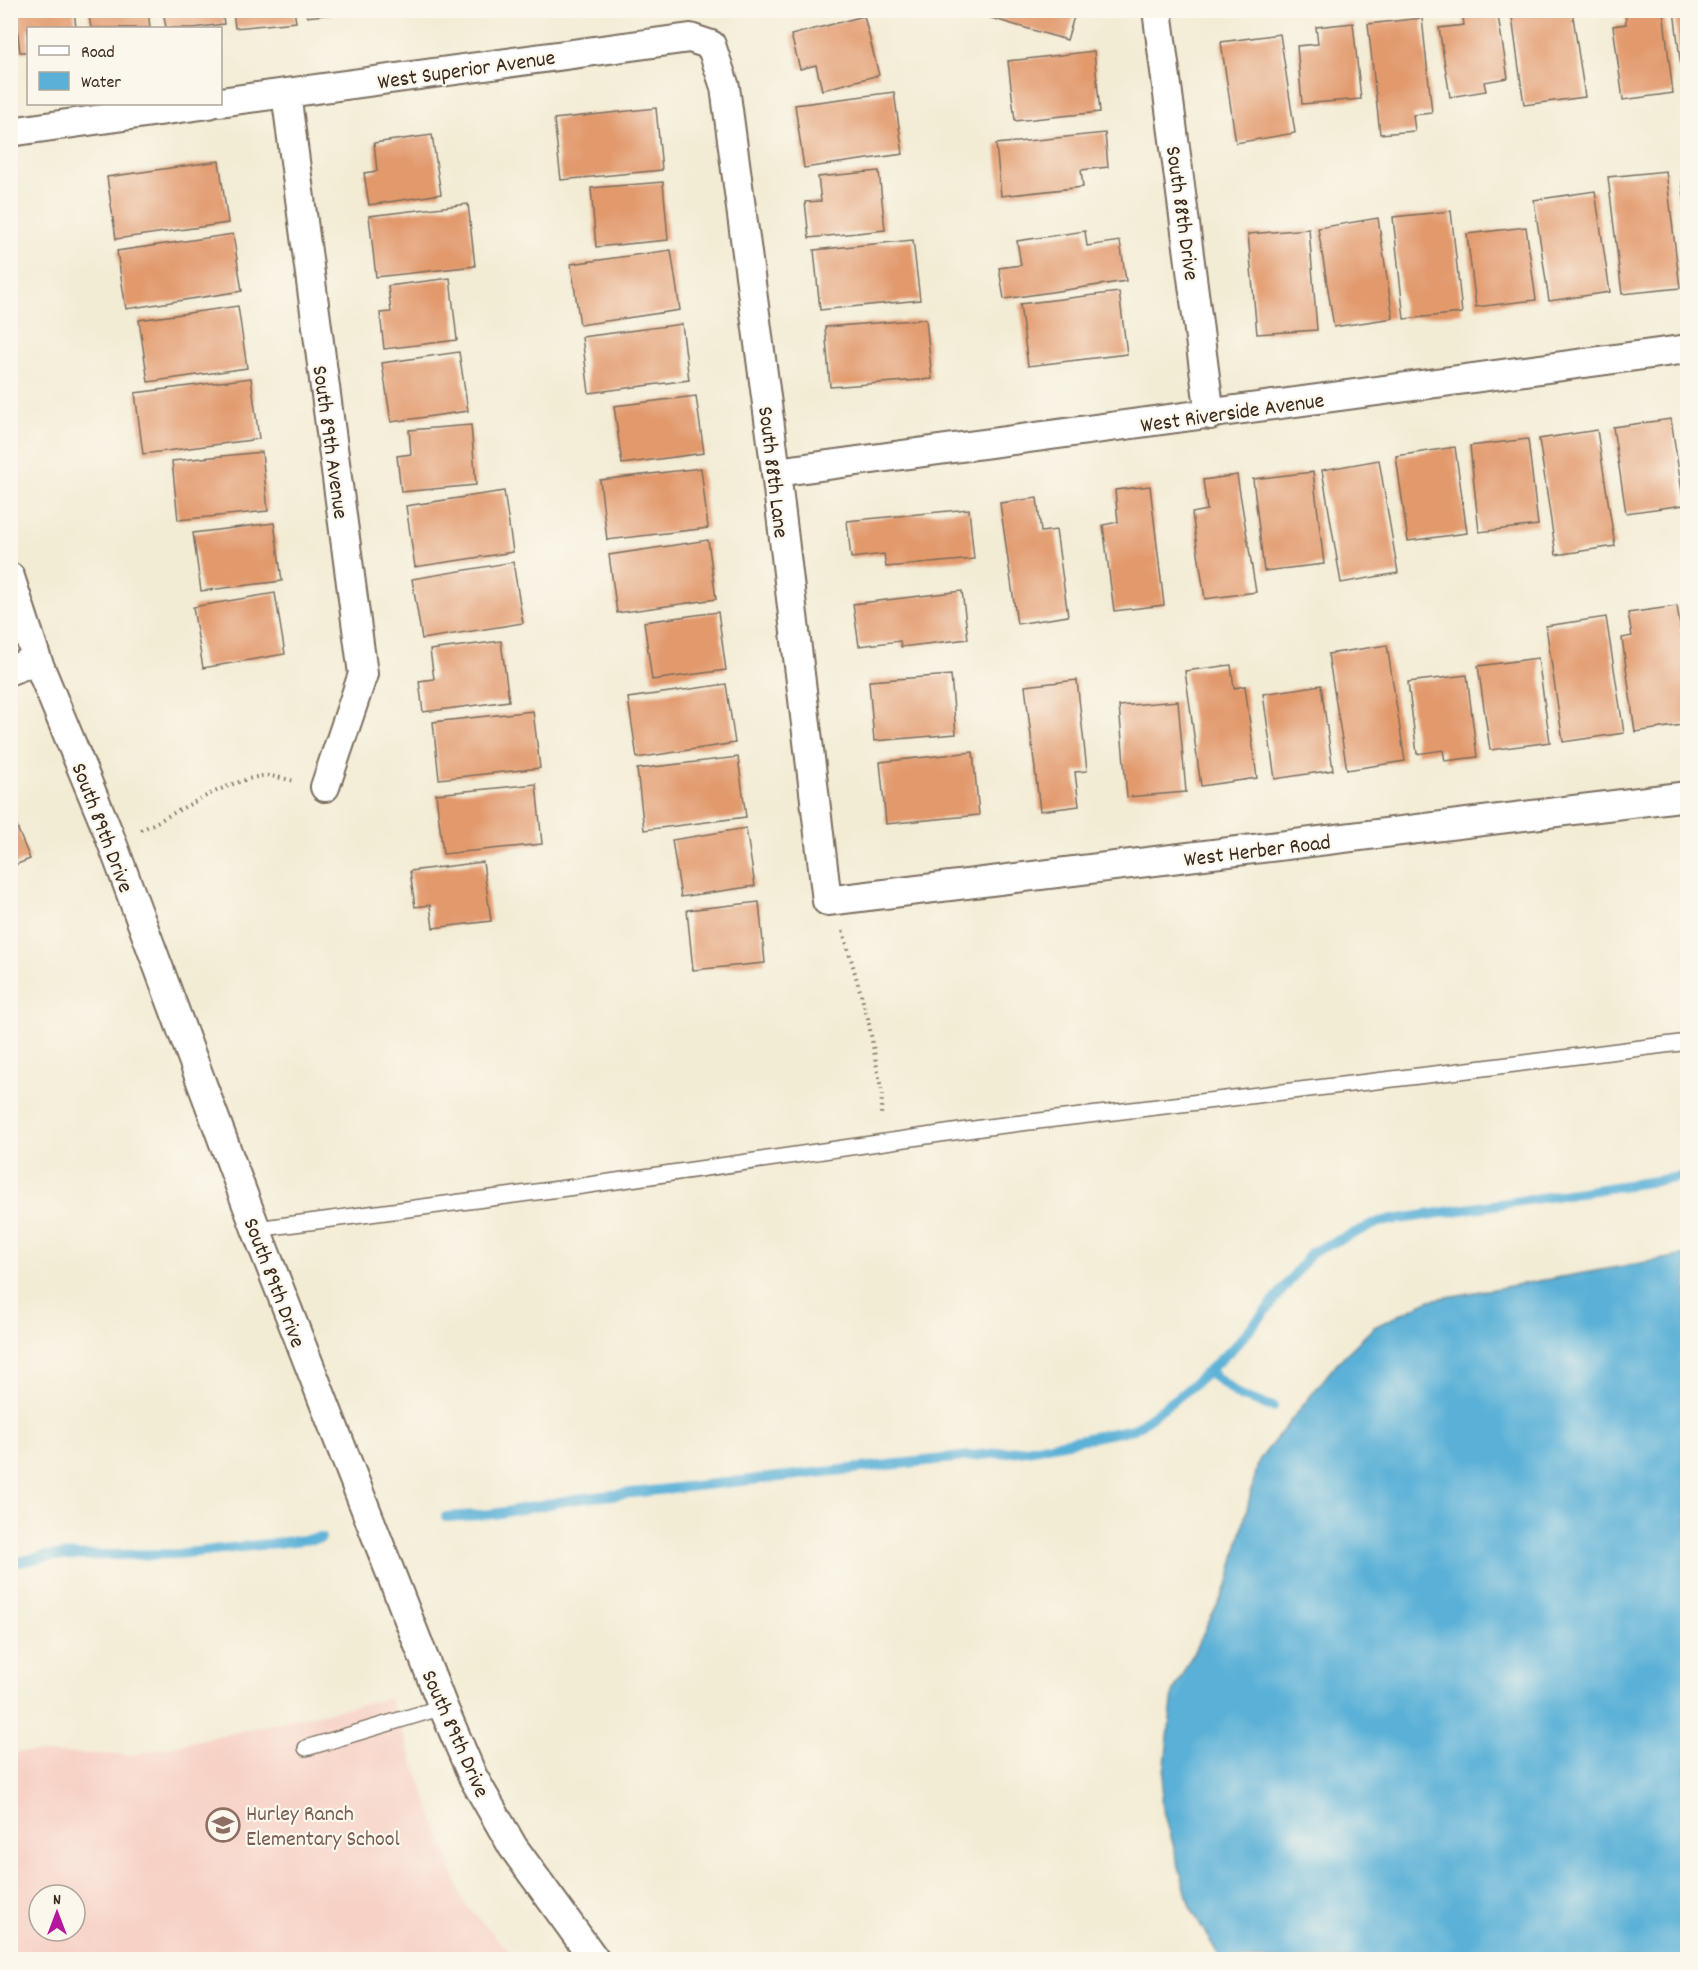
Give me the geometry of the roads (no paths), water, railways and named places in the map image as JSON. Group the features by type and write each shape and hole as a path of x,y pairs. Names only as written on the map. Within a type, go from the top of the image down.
{"street":[{"name":"South 88th Drive","path":"1157,10 1210,414"},
{"name":"West Superior Avenue","path":"222,102 690,38 711,45"},
{"name":"South 88th Lane","path":"711,45 725,87 776,472 827,901"},
{"name":"South 89th Avenue","path":"286,93 363,674 325,787"},
{"path":"10,132 203,105"},
{"name":"West Riverside Avenue","path":"776,472 1688,349"},
{"name":"South 89th Drive","path":"10,577 37,660 112,844 255,1229 443,1707 473,1777 513,1847 595,1959"},
{"path":"10,670 37,660"},
{"name":"West Herber Road","path":"827,901 1688,796"}],"lane":[{"path":"255,1229 582,1186 988,1127 1688,1042"},
{"path":"306,1749 443,1707"}],"water":[{"path":"1687,1255 1687,1959 1221,1959 1190,1907 1161,1800 1173,1693 1229,1582 1259,1460 1337,1363 1374,1327 1430,1300"}],"waterway":[{"path":"446,1517 494,1514 576,1499 1027,1450 1134,1429 1186,1391 1232,1349 1271,1305 1312,1252 1379,1222 1688,1176"},
{"path":"1208,1371 1240,1396 1273,1407"},
{"path":"10,1564 46,1556 178,1554 321,1538"}],"place":[{"name":"Hurley Ranch Elementary School","path":"223,1825"}]}
